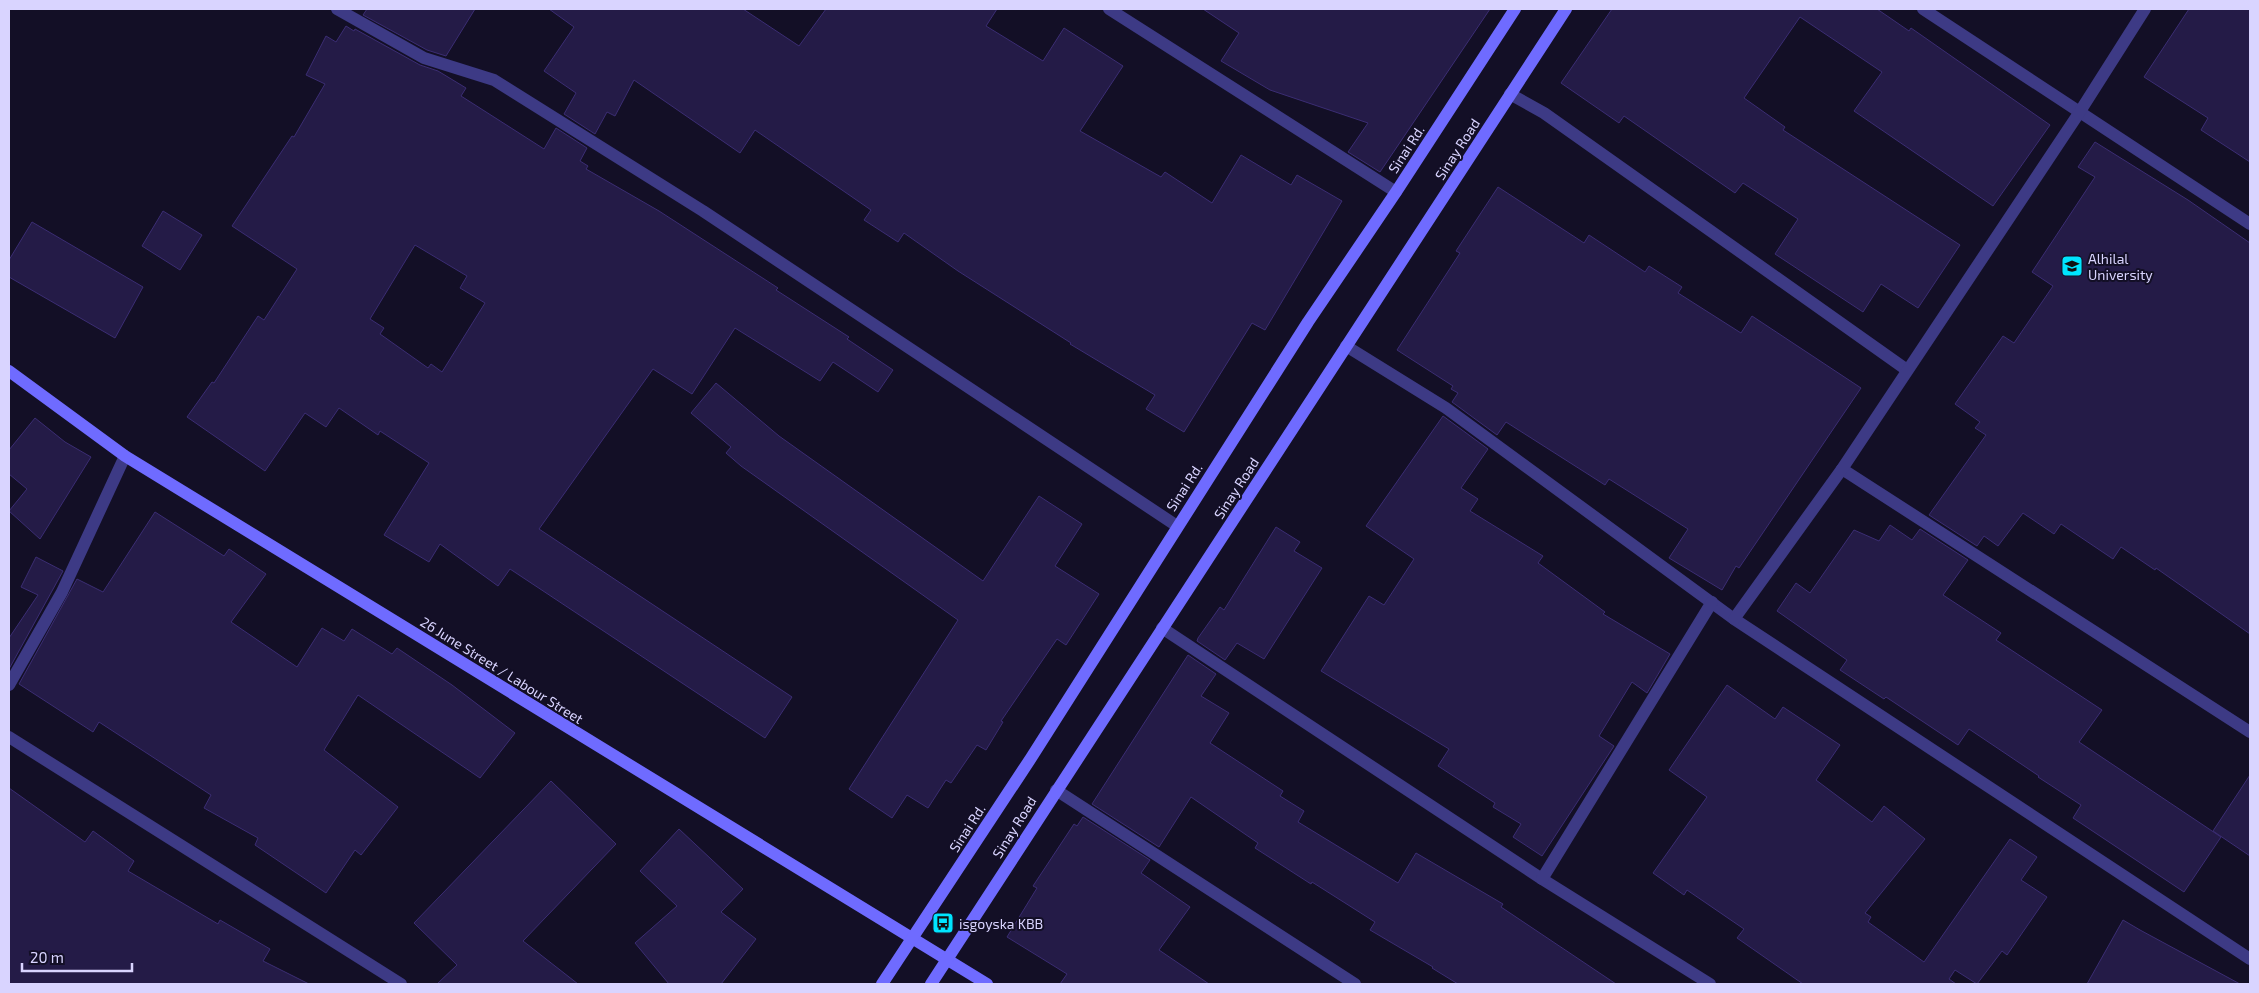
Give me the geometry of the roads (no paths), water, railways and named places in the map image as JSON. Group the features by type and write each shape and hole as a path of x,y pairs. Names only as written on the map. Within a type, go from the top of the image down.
{"main road":[{"name":"Sinai Rd.","path":"882,984 1036,750 1308,322 1396,192 1515,9"},
{"name":"Sinay Road","path":"931,984 1566,9"},
{"name":"26 June Street / Labour Street","path":"9,371 125,456 987,984"}],"street":[{"path":"337,9 424,58 494,80 720,222 1177,526"},
{"path":"1109,9 1396,192"},
{"path":"1923,9 2250,224"},
{"path":"1734,619 1842,469 2146,9"},
{"path":"1510,94 1552,119 1906,370"},
{"path":"1346,346 1446,408 1734,619 2250,959"},
{"path":"9,685 62,592 125,456"},
{"path":"1842,469 2250,732"},
{"path":"1542,879 1712,602"},
{"path":"1162,628 1542,879 1710,984"},
{"path":"9,737 401,984"},
{"path":"1056,790 1355,984"}],"place":[{"name":"Alhilal University","path":"2072,266"},
{"name":"isgoyska KBB","path":"943,923"}]}
